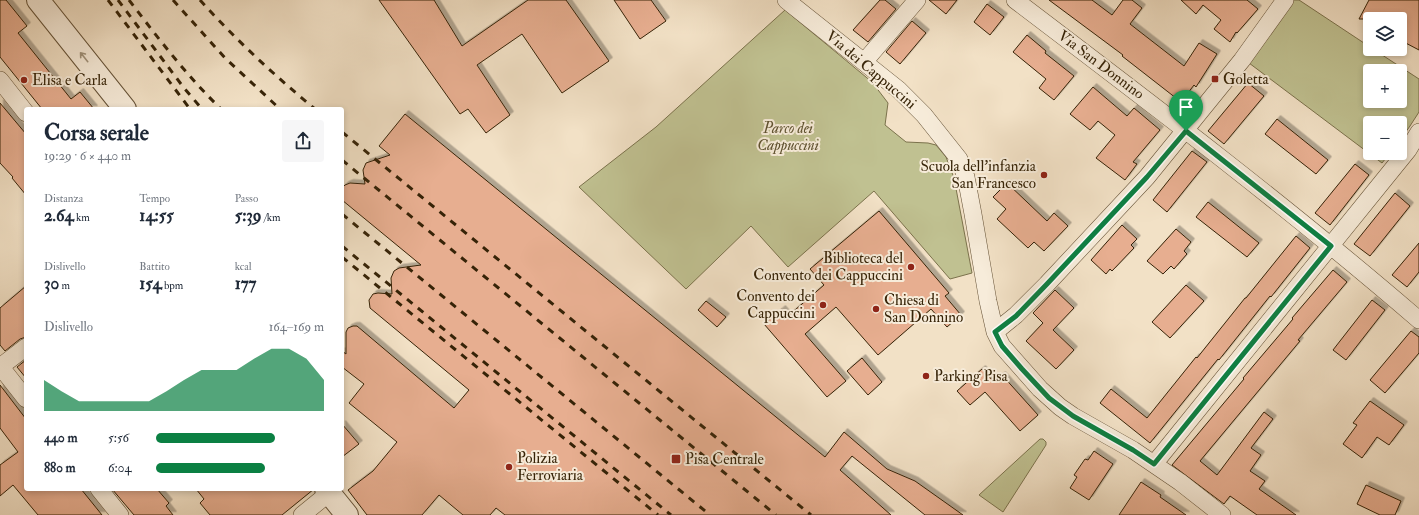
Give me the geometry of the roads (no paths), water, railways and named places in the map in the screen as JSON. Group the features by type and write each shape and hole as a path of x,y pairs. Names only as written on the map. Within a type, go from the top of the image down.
{"street":[{"path":"38,0 124,107"},
{"name":"Via dei Cappuccini","path":"786,0 899,90 924,115 959,159 966,178 972,206 983,278 995,332 1002,346 1049,398 1073,416 1133,450 1154,464 1222,515"},
{"path":"864,62 917,0"},
{"name":"Via San Donnino","path":"1016,0 1186,131 1331,246 1419,320"},
{"path":"995,332 1016,316 1147,177 1186,131 1242,60 1281,1"},
{"path":"0,80 24,110"},
{"path":"1154,464 1331,246 1414,153 1419,132"},
{"path":"24,349 0,367 24,397"},
{"path":"101,491 120,515"},
{"path":"302,515 327,491 347,515"}],"railway":[{"path":"108,0 188,107"},
{"path":"118,0 184,88 200,107"},
{"path":"129,0 185,70 219,107"},
{"path":"173,0 225,58 278,107"},
{"path":"200,0 255,56 313,107"},
{"path":"344,134 811,515"},
{"path":"344,162 776,515"},
{"path":"344,216 710,515"},
{"path":"344,248 671,515"},
{"path":"344,259 658,515"}],"place":[{"name":"Goletta","path":"1215,79"},
{"name":"Elisa e Carla","path":"24,80"},
{"name":"Scuola dell'infanzia San Francesco","path":"1044,175"},
{"name":"Biblioteca del Convento dei Cappuccini","path":"911,267"},
{"name":"Convento dei Cappuccini","path":"823,305"},
{"name":"Chiesa di San Donnino","path":"876,309"},
{"name":"Parking Pisa","path":"926,376"},
{"name":"Pisa Centrale","path":"676,459"},
{"name":"Polizia Ferroviaria","path":"509,467"}],"park label":[{"name":"Parco dei Cappuccini","path":"788,136"}]}
